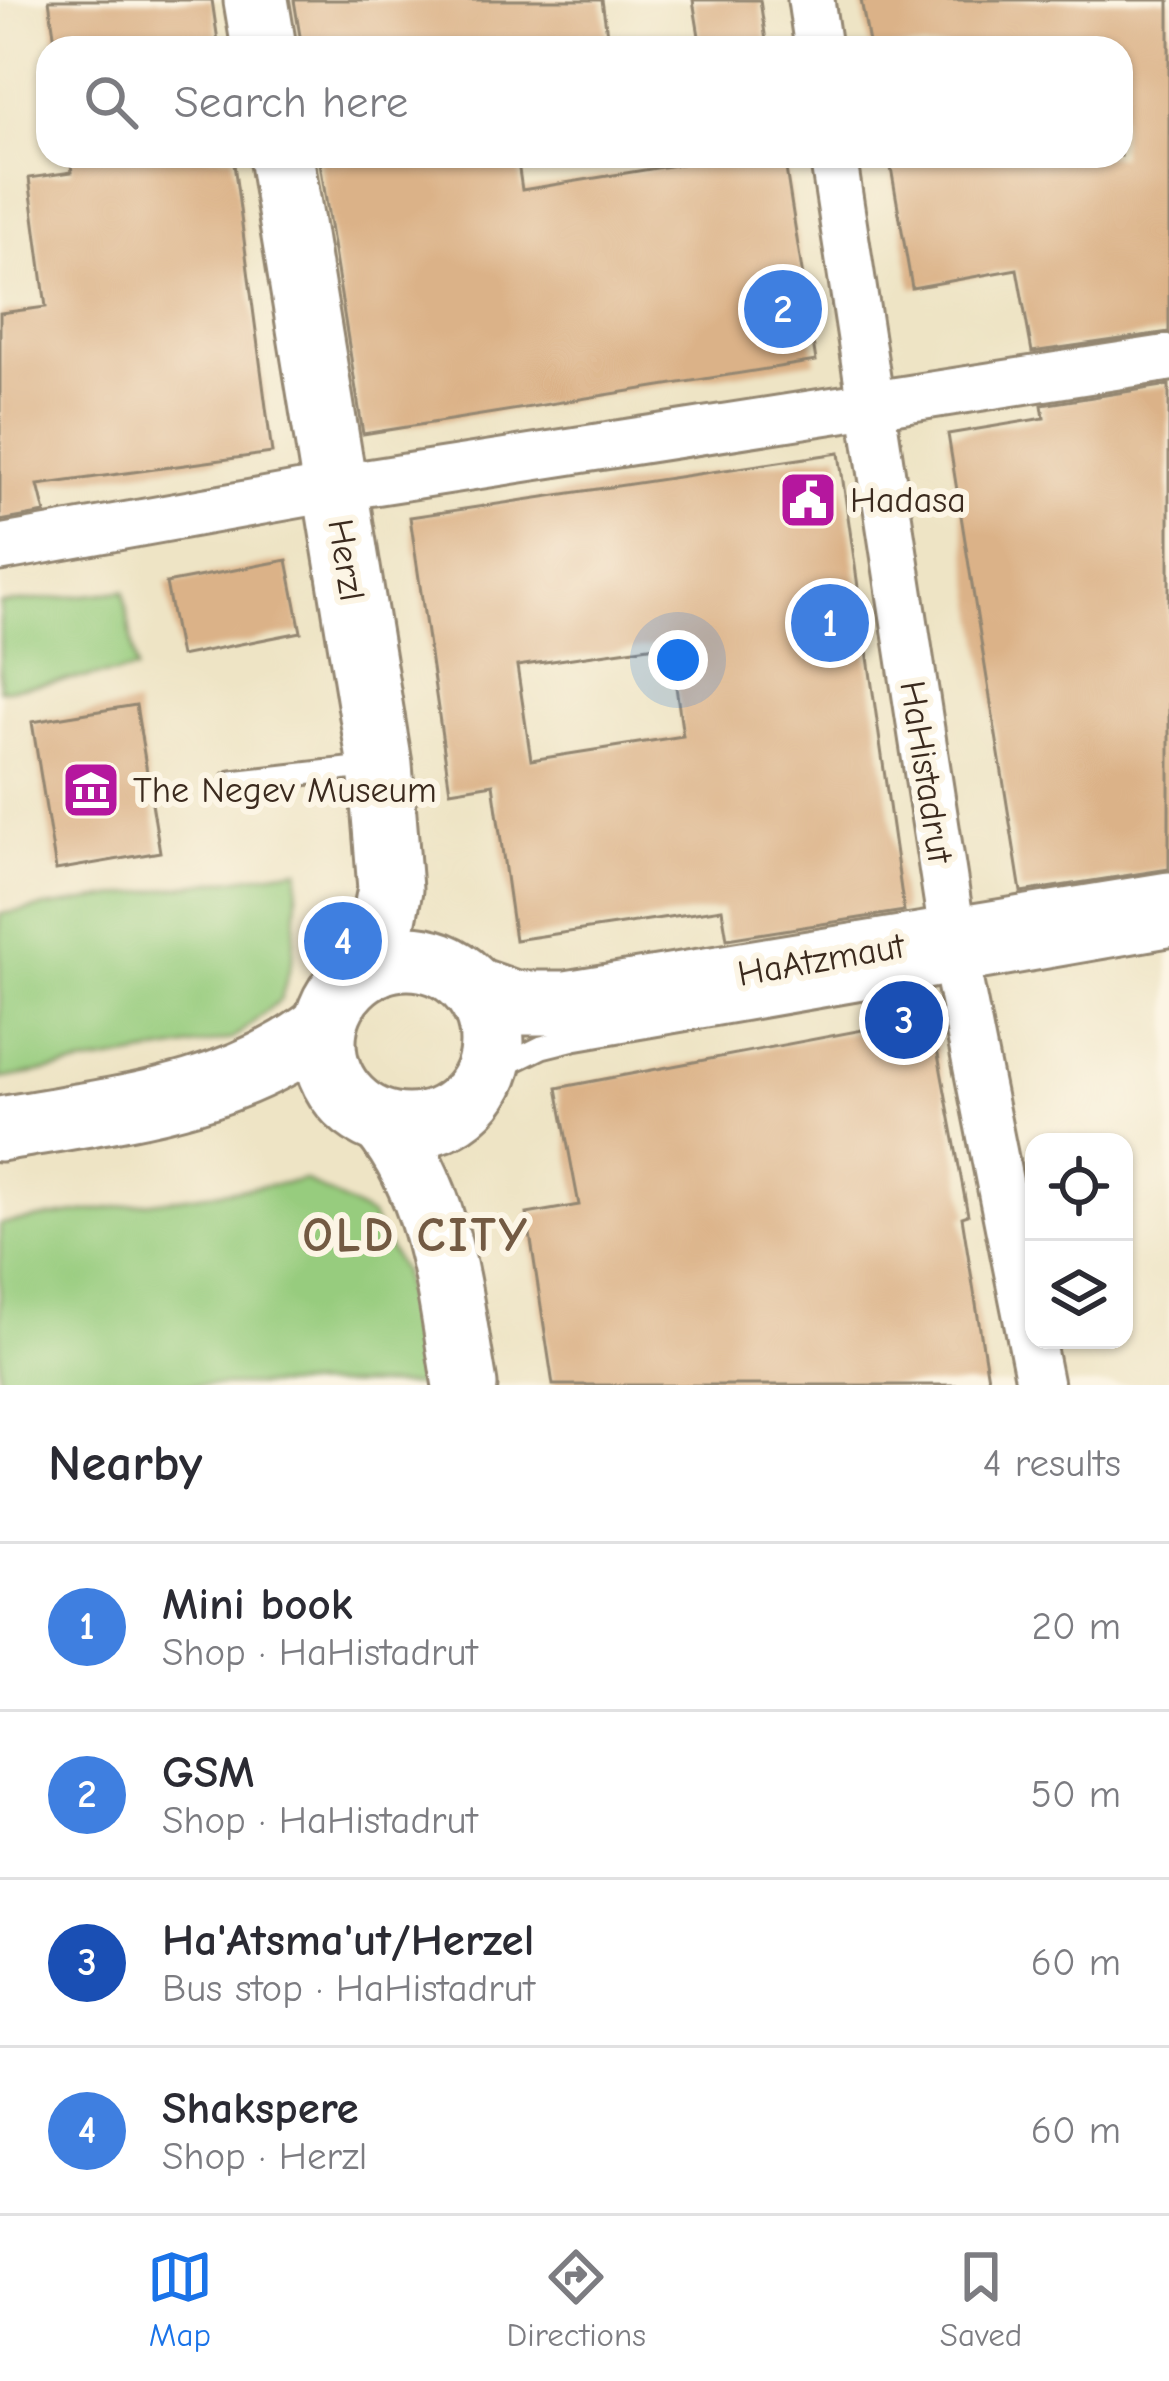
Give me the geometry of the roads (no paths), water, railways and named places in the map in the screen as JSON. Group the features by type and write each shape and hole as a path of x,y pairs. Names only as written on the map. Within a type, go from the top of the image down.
{"street":[{"path":"256,0 262,36"},
{"path":"811,0 816,36"},
{"name":"Herzl","path":"283,168 380,765 390,889 375,964"},
{"name":"HaHistadrut","path":"835,168 955,956 1040,1385"},
{"path":"0,548 334,488 868,409 1169,358"},
{"name":"HaAtzmaut","path":"474,989 514,1003 566,1003 955,956 1169,904"},
{"path":"382,1123 432,1123 474,1096 487,1074 492,1029 474,989 439,963 396,958 375,964 352,979 335,1000 324,1050 343,1096 382,1123 409,1161 437,1234 465,1385"},
{"path":"0,1129 171,1098 232,1081 273,1063 326,1026"}],"lane":[{"path":"232,782 380,765"},
{"name":"HaAtzmaut","path":"487,1074 542,1047 955,956 1169,936"}],"place":[{"name":"GSM","path":"783,309"},
{"name":"Hadasa","path":"808,500"},
{"name":"Mini book","path":"830,623"},
{"name":"The Negev Museum","path":"91,790"},
{"name":"Shakspere","path":"343,941"},
{"name":"Ha'Atsma'ut/Herzel","path":"904,1020"}],"district":[{"name":"OLD CITY","path":"416,1235"}]}
